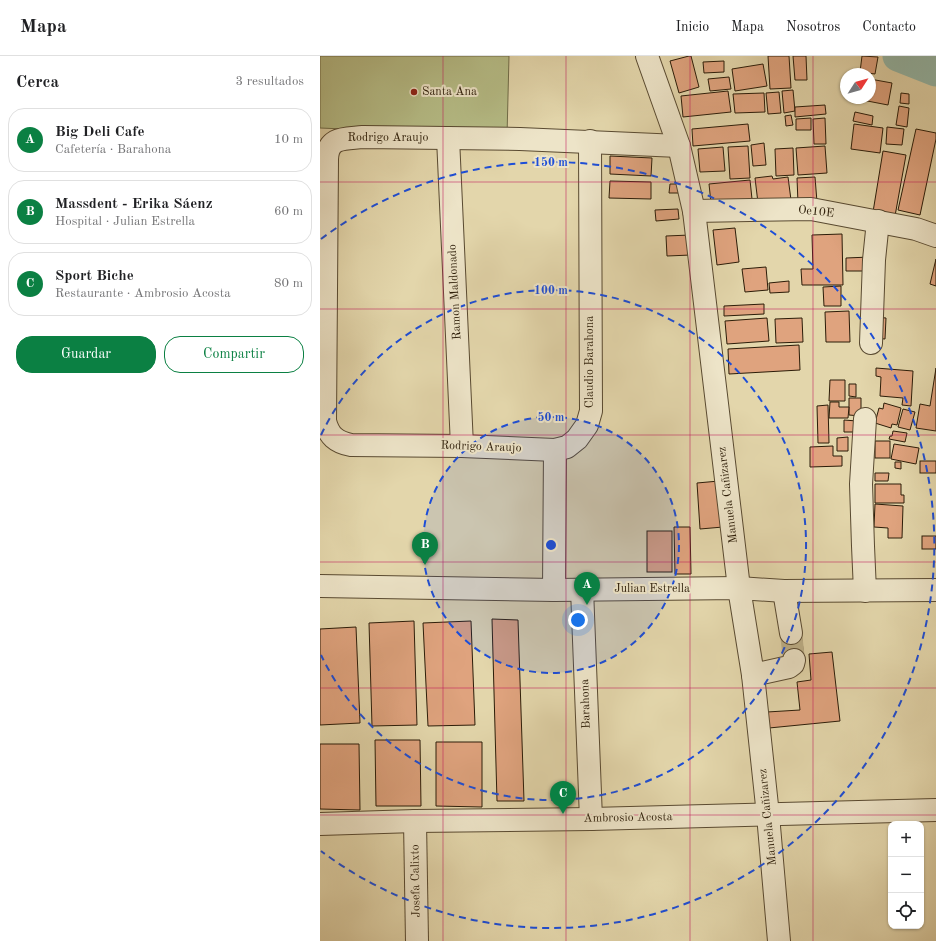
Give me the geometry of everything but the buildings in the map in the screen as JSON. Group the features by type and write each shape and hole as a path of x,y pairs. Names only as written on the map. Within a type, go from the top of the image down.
{"street":[{"name":"Manuela Cañizarez","path":"647,56 679,146 694,211 739,588 753,675 768,815 779,941"},
{"name":"Rodrigo Araujo","path":"555,450 462,446 351,445 337,440 331,435 325,421 327,153 329,148 333,143 343,138 363,137 520,139 679,146"},
{"name":"Ramon Maldonado","path":"448,138 462,446"},
{"name":"Claudio Barahona","path":"555,450 567,446 577,439 587,425 591,411 590,141"},
{"name":"Oe10E","path":"694,211 811,209 916,229 936,236"},
{"path":"871,343 874,260 878,221"},
{"path":"865,419 861,484 865,591"},
{"path":"554,590 555,450"},
{"name":"Julian Estrella","path":"320,586 554,590 739,588 784,591 936,590"},
{"name":"Barahona","path":"582,589 591,819"},
{"path":"784,591 791,633"},
{"path":"753,675 789,667 793,664 794,660"},
{"name":"Ambrosio Acosta","path":"320,824 936,810"},
{"name":"Josefa Calixto","path":"415,821 417,941"}],"green space":[{"name":"Santa Ana","path":"320,56 509,56 507,136 320,128"}],"waterway":[{"path":"898,56 936,71"}],"tunnel":[{"path":"791,633 794,660"}],"place":[{"name":"Santa Ana","path":"414,92"},
{"name":"Massdent - Erika Sáenz","path":"425,565"},
{"name":"Big Deli Cafe","path":"587,605"},
{"name":"Sport Biche","path":"563,814"}]}
